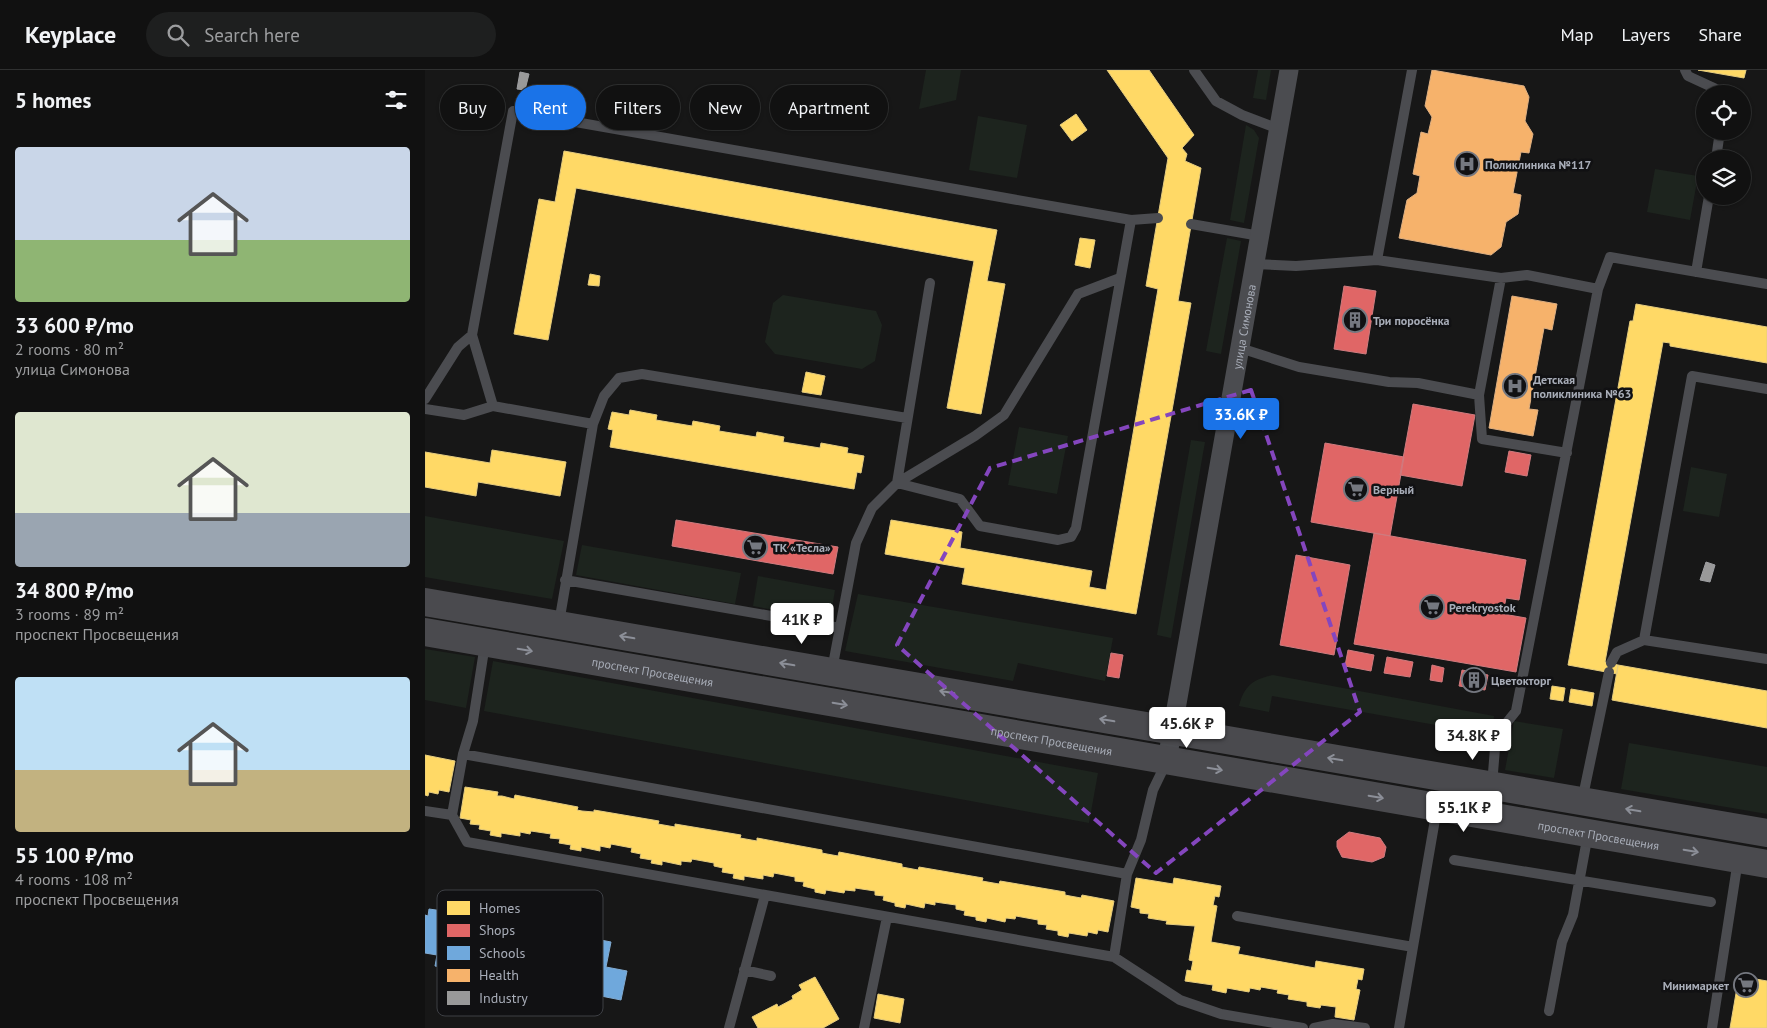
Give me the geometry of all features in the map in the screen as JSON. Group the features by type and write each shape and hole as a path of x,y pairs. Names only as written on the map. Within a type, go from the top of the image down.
{"main road":[{"path":"425,602 1767,833"},
{"name":"проспект Просвещения","path":"425,632 1767,864"}],"street":[{"name":"улица Симонова","path":"1167,760 1289,70"}],"lane":[{"path":"1194,70 1215,101 1241,115 1279,129"},
{"path":"1377,260 1412,70"},
{"path":"1685,70 1688,76 1708,85"},
{"path":"493,406 472,335 513,111 1131,220 1158,218"},
{"path":"1696,272 1707,205"},
{"path":"897,483 960,499 980,526 1058,540 1071,537 1077,528 1131,220"},
{"path":"1191,224 1260,236"},
{"path":"1491,786 1496,736 1516,712 1598,289 1610,256 1767,284"},
{"path":"1255,264 1296,266 1377,260 1501,278 1527,275 1598,289"},
{"path":"832,672 856,543 872,508 897,483 975,436 1004,415 1078,294 1120,278"},
{"path":"1501,278 1479,395 1482,439 1567,453"},
{"path":"897,483 930,283"},
{"path":"425,399 457,347 472,335"},
{"path":"1240,348 1299,368 1389,382 1419,383 1479,395"},
{"path":"558,625 593,424 604,396 619,378 642,374 907,418"},
{"path":"1644,640 1692,376 1767,389"},
{"path":"425,409 464,415 493,406 593,424"},
{"path":"565,580 840,628"},
{"path":"1582,801 1610,668 1617,652 1644,640 1767,659"},
{"path":"485,643 473,721 463,754 452,815 467,842 1114,957 1179,1000 1221,1014 1303,1028"},
{"path":"463,754 1127,874"},
{"path":"1114,957 1127,874 1141,840 1153,790 1167,760"},
{"path":"1399,1028 1437,807"},
{"path":"425,811 452,815"},
{"path":"1549,1011 1562,942 1573,915 1588,833"},
{"path":"1712,1028 1739,859"},
{"path":"1454,860 1711,902"},
{"path":"729,1028 765,895"},
{"path":"1237,916 1413,947"},
{"path":"865,1028 887,917"},
{"path":"744,970 771,976"},
{"path":"1313,1028 1333,1024 1365,1028"}],"highlighted area":[{"path":"1251,390 1360,712 1156,873 897,645 990,468"}],"shaded area":[{"path":"926,70 961,70 956,100 919,109"},
{"path":"1258,70 1271,70 1266,100 1253,98"},
{"path":"978,116 1027,125 1017,178 969,170"},
{"path":"1246,125 1254,130 1259,138 1244,223 1230,220"},
{"path":"1655,169 1696,176 1696,187 1690,220 1647,212"},
{"path":"1227,238 1241,241 1221,354 1206,351"},
{"path":"783,295 876,311 882,325 875,361 862,369 775,354 765,342 773,303"},
{"path":"1019,427 1068,436 1057,494 1008,485"},
{"path":"1191,440 1205,442 1171,638 1157,635"},
{"path":"1691,467 1727,474 1719,517 1683,511"},
{"path":"425,516 564,541 552,599 425,577"},
{"path":"582,545 741,573 735,604 576,575"},
{"path":"758,576 835,590 830,620 753,606"},
{"path":"858,594 1113,638 1105,681 1018,663 1013,681 845,651"},
{"path":"425,649 475,657 466,708 425,700"},
{"path":"493,661 1098,773 1089,823 484,711"},
{"path":"1273,675 1494,716 1493,725 1481,733 1272,696 1269,712 1239,706 1250,684"},
{"path":"1514,721 1563,729 1554,778 1505,770"},
{"path":"1629,743 1767,767 1767,814 1621,789"}],"building: Homes":[{"path":"1107,70 1149,70 1194,135 1182,148 1187,154 1185,161 1201,168 1178,301 1191,303 1136,614 962,584 965,568 885,554 891,520 962,532 960,548 1092,571 1089,587 1106,590 1158,289 1146,286 1168,158"},
{"path":"1698,70 1746,70 1744,78"},
{"path":"1076,114 1087,130 1072,141 1060,125"},
{"path":"564,151 997,230 987,281 1005,284 981,414 947,408 974,261 576,188 548,340 514,334 539,199 555,202"},
{"path":"1080,238 1095,240 1090,268 1075,265"},
{"path":"590,274 600,276 599,286 588,285"},
{"path":"1636,304 1767,327 1767,363 1670,346 1670,343 1663,342 1605,662 1618,665 1617,674 1568,665 1630,321 1633,321"},
{"path":"806,372 825,376 821,395 802,392"},
{"path":"630,410 657,415 656,420 692,426 693,421 720,426 719,431 756,437 757,432 784,437 783,442 820,448 821,443 848,448 847,453 864,456 861,473 857,472 854,489 610,447 613,430 608,429 612,412 629,415"},
{"path":"492,450 566,462 560,496 478,482 476,496 425,487 425,452 490,463"},
{"path":"1618,665 1767,691 1767,728 1612,700"},
{"path":"1552,686 1565,688 1563,701 1550,699"},
{"path":"1571,689 1594,693 1592,706 1569,702"},
{"path":"425,755 455,761 449,792 439,790 438,794 429,792 428,796 425,795"},
{"path":"465,787 498,792 497,796 514,799 515,795 578,807 577,810 582,811 594,812 594,810 659,821 658,824 675,827 675,824 741,835 740,838 757,841 757,838 822,850 822,853 838,856 839,852 902,864 902,867 918,870 919,867 983,878 982,881 999,884 1000,881 1065,892 1065,895 1081,898 1082,895 1114,901 1108,932 1098,930 1097,934 1088,932 1087,936 1069,933 1068,937 1058,935 1058,931 1046,929 1047,925 1038,924 1038,920 1016,916 1015,919 1006,918 1005,922 987,918 986,922 976,920 976,917 964,915 965,911 956,909 956,905 935,902 935,905 925,903 924,908 906,904 905,908 895,906 895,903 883,900 884,896 875,895 875,891 855,888 855,891 845,890 844,893 826,890 825,894 815,892 815,889 803,886 804,882 795,881 795,877 774,873 773,877 763,875 763,879 744,876 744,880 733,878 734,874 722,872 723,868 714,866 714,863 692,859 691,862 681,861 681,865 662,861 662,865 651,863 652,860 640,858 641,854 631,852 632,848 611,844 610,848 600,846 600,851 581,847 581,851 570,849 571,845 559,843 560,839 550,838 551,834 531,831 530,834 520,832 520,836 501,833 501,837 490,835 491,831 479,829 480,825 470,824 471,820 460,818"},
{"path":"1136,878 1173,884 1174,878 1221,886 1219,897 1215,896 1213,905 1217,906 1211,942 1240,947 1238,954 1315,968 1316,961 1364,969 1362,980 1358,979 1356,989 1360,990 1354,1020 1335,1017 1336,1007 1321,1005 1320,1008 1307,1006 1307,1002 1288,999 1289,995 1277,993 1278,990 1261,987 1260,990 1250,988 1249,992 1227,988 1226,993 1212,990 1213,985 1185,981 1187,970 1191,971 1193,961 1189,960 1195,926 1166,924 1167,921 1148,918 1149,914 1140,913 1140,909 1131,907"},
{"path":"1739,976 1767,981 1767,1028 1730,1028"},
{"path":"815,977 839,1019 823,1028 758,1028 752,1017 777,1004 778,1007 793,999 792,996 802,990 799,985"},
{"path":"878,994 904,999 900,1023 874,1018"}],"building: Shops":[{"name":"Три поросёнка","path":"1344,286 1376,291 1366,354 1334,349"},
{"path":"1413,404 1475,415 1462,486 1400,475"},
{"path":"1325,443 1404,457 1390,536 1311,522"},
{"path":"1509,451 1531,455 1527,476 1505,472"},
{"name":"ТК «Тесла»","path":"676,520 838,547 833,574 672,546"},
{"name":"Perekryostok","path":"1374,533 1526,560 1519,600 1506,598 1503,614 1526,618 1516,672 1354,644"},
{"path":"1296,555 1350,565 1334,655 1280,645"},
{"path":"1348,650 1374,655 1371,671 1345,666"},
{"path":"1111,653 1123,655 1119,678 1107,676"},
{"path":"1387,657 1413,662 1410,677 1384,673"},
{"path":"1432,665 1444,668 1442,682 1430,680"},
{"name":"Цветокторг","path":"1462,670 1488,675 1485,690 1459,686"},
{"path":"1349,832 1380,838 1386,847 1384,857 1372,862 1342,857 1337,847 1337,841"}],"building: Schools":[{"path":"429,909 437,910 437,955 425,953 425,915 428,916"},
{"path":"603,940 611,942 606,967 627,971 621,1000 603,996"}],"building: Health":[{"name":"Поликлиника №117","path":"1432,70 1524,86 1529,97 1525,121 1533,134 1529,153 1521,152 1513,193 1521,195 1518,214 1506,222 1501,247 1491,255 1399,238 1407,200 1417,193 1420,176 1413,174 1421,132 1428,134 1432,117 1425,106"},
{"name":"Детская поликлиника №63","path":"1512,296 1557,304 1552,330 1544,328 1529,409 1538,410 1533,436 1489,428"}],"building: Industry":[{"path":"520,72 529,74 526,85 518,85"},
{"path":"1706,562 1715,565 1710,582 1700,580"}],"place":[{"name":"Поликлиника №117","path":"1467,164"},
{"name":"Три поросёнка","path":"1355,320"},
{"name":"Детская поликлиника №63","path":"1515,386"},
{"name":"Верный","path":"1356,489"},
{"name":"ТК «Тесла»","path":"755,547"},
{"name":"Perekryostok","path":"1432,607"},
{"name":"Цветокторг","path":"1474,680"},
{"name":"Минимаркет","path":"1746,985"}]}
